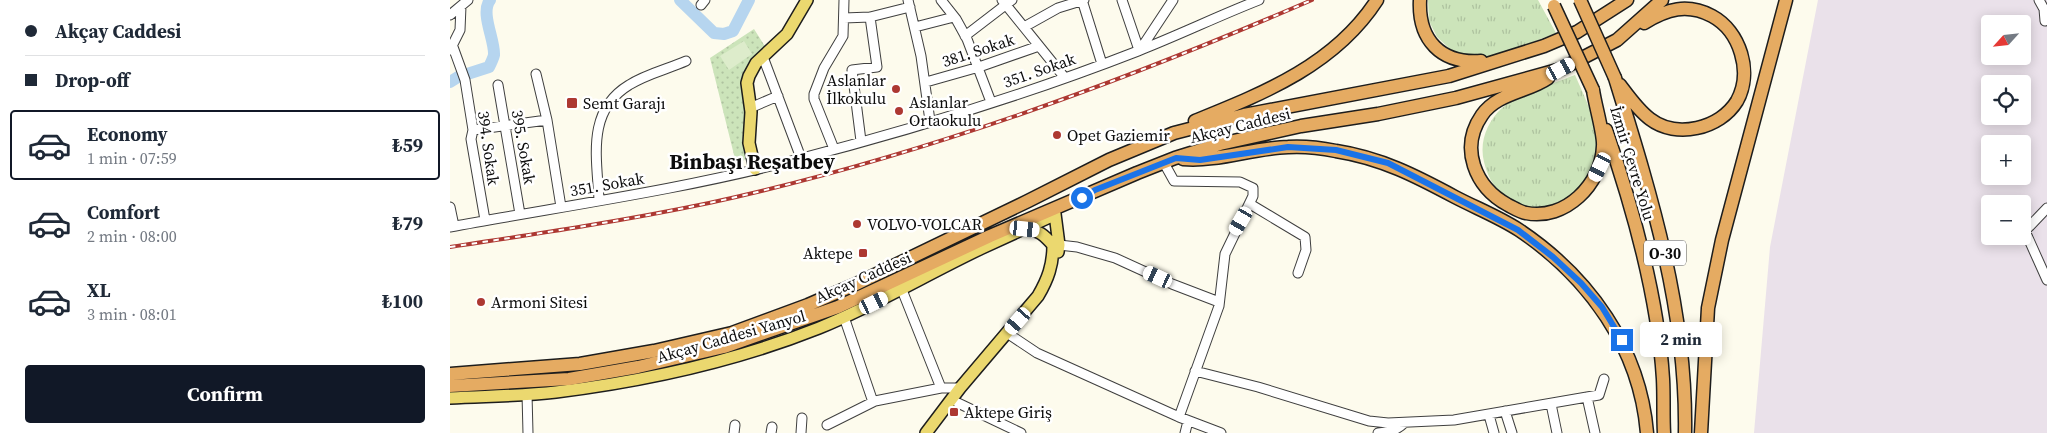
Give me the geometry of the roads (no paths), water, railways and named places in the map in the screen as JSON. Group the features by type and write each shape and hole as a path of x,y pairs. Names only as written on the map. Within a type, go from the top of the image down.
{"highway":[{"path":"1174,133 1182,126 1263,92 1301,73 1332,51 1348,36 1377,0"},
{"path":"1420,0 1422,27 1428,38 1446,56 1456,60 1467,62 1483,61 1544,46"},
{"name":"İzmir Çevre Yolu","path":"1580,0 1615,78 1659,227 1672,288 1680,343 1685,405 1685,433"},
{"name":"Akçay Caddesi","path":"450,374 580,364 654,351 732,333 808,305 854,285 1109,160 1174,133 1244,115 1449,76 1544,46 1577,32 1627,0"},
{"name":"Akçay Caddesi","path":"450,386 569,379 638,367 724,346 838,307 990,236 1095,190 1170,160 1220,144 1301,126 1378,114 1456,98 1561,69 1616,40 1662,0"},
{"path":"1701,433 1708,308 1722,240 1786,0"},
{"name":"İzmir Çevre Yolu","path":"1551,2 1592,90 1628,192 1656,321 1663,379 1664,433"},
{"path":"1615,78 1635,105 1651,120 1672,128 1691,130 1711,123 1736,102 1743,84 1744,60 1735,39 1721,21 1703,11 1678,8 1656,16 1616,40"},
{"path":"1561,69 1541,83 1508,96 1492,105 1483,114 1473,135 1474,168 1487,190 1496,197 1525,213 1548,212 1567,204 1583,193 1592,183 1600,167 1603,145 1592,90"},
{"path":"1170,160 1200,160 1288,147 1336,150 1388,163 1518,230 1553,257 1581,283 1602,307 1622,340 1636,376 1646,416 1648,433"}],"main road":[{"path":"755,169 749,143 749,76 756,63 787,34 807,0"},
{"name":"Akçay Caddesi Yanyol","path":"450,398 527,394 599,386 701,365 790,338 844,317 902,290 981,248 1056,214 1095,190"},
{"path":"926,433 960,388 1044,299 1054,274 1059,245 1056,214"},
{"path":"935,433 1010,335 1048,279 1053,261 1053,246 1044,235 1036,230 1025,229"}],"street":[{"path":"834,149 814,99 814,94 824,68 842,36 844,0"},
{"path":"844,18 870,17 919,0"},
{"path":"942,0 965,36 979,67 991,102"},
{"path":"1024,27 1058,8 1082,0 1102,64"},
{"path":"1122,0 1140,50"},
{"name":"351. Sokak","path":"452,226 664,189 834,149 1065,78 1140,50 1259,0"},
{"path":"2039,0 2044,9 2045,21"},
{"path":"965,36 1007,1 1024,27 1065,78"},
{"path":"1140,50 1170,1"},
{"path":"450,15 465,2"},
{"path":"452,49 460,30 465,2"},
{"path":"909,3 926,82 930,121"},
{"path":"861,141 852,70 876,67 870,17"},
{"path":"915,27 954,17"},
{"name":"381. Sokak","path":"926,82 979,67 1039,46"},
{"name":"394. Sokak","path":"452,49 465,80 473,130 471,139 485,220"},
{"path":"763,57 801,158"},
{"path":"599,200 596,136 607,104 628,85 686,61"},
{"path":"536,74 547,120 560,207"},
{"name":"395. Sokak","path":"498,85 520,214"},
{"path":"750,108 778,96"},
{"path":"473,130 547,120"},
{"path":"1170,160 1174,181 1240,182 1253,188 1250,204 1225,254 1219,302 1179,417"},
{"path":"1250,204 1305,237 1306,250 1298,273"},
{"path":"450,207 452,226"},
{"path":"2047,208 2025,231 2047,280"},
{"path":"1059,245 1078,247 1115,258 1172,284 1219,302"},
{"path":"902,290 941,388"},
{"path":"844,317 873,402"},
{"path":"1010,335 1037,353 1188,421 1221,433"},
{"path":"1195,371 1258,387 1369,421 1388,423 1454,420 1587,398 1599,394 1604,378"},
{"path":"827,425 873,402 941,388 960,388"},
{"path":"527,394 528,433"},
{"path":"1587,398 1596,433"},
{"path":"958,403 1021,433"},
{"path":"1551,404 1557,433"},
{"path":"1505,411 1512,433"},
{"path":"1489,415 1494,433"},
{"path":"800,433 802,418"},
{"path":"1185,433 1188,421"},
{"path":"1378,433 1392,431 1408,422"},
{"path":"1408,422 1413,433"}],"waterway":[{"path":"450,82 458,77 489,67 494,55 487,19 487,5 490,0"},
{"path":"680,0 714,33 724,34 733,31 749,0"}],"railway":[{"path":"450,247 677,210 786,185 863,164 1015,116 1090,89 1165,61 1312,0"}],"place":[{"name":"Aslanlar İlkokulu","path":"896,89"},
{"name":"Semt Garajı","path":"572,103"},
{"name":"Aslanlar Ortaokulu","path":"899,111"},
{"name":"Opet Gaziemir","path":"1057,135"},
{"name":"VOLVO-VOLCAR","path":"857,224"},
{"name":"Aktepe","path":"863,253"},
{"name":"Armoni Sitesi","path":"481,302"},
{"name":"Aktepe Giriş","path":"954,412"}],"district":[{"name":"Binbaşı Reşatbey","path":"752,161"}]}
